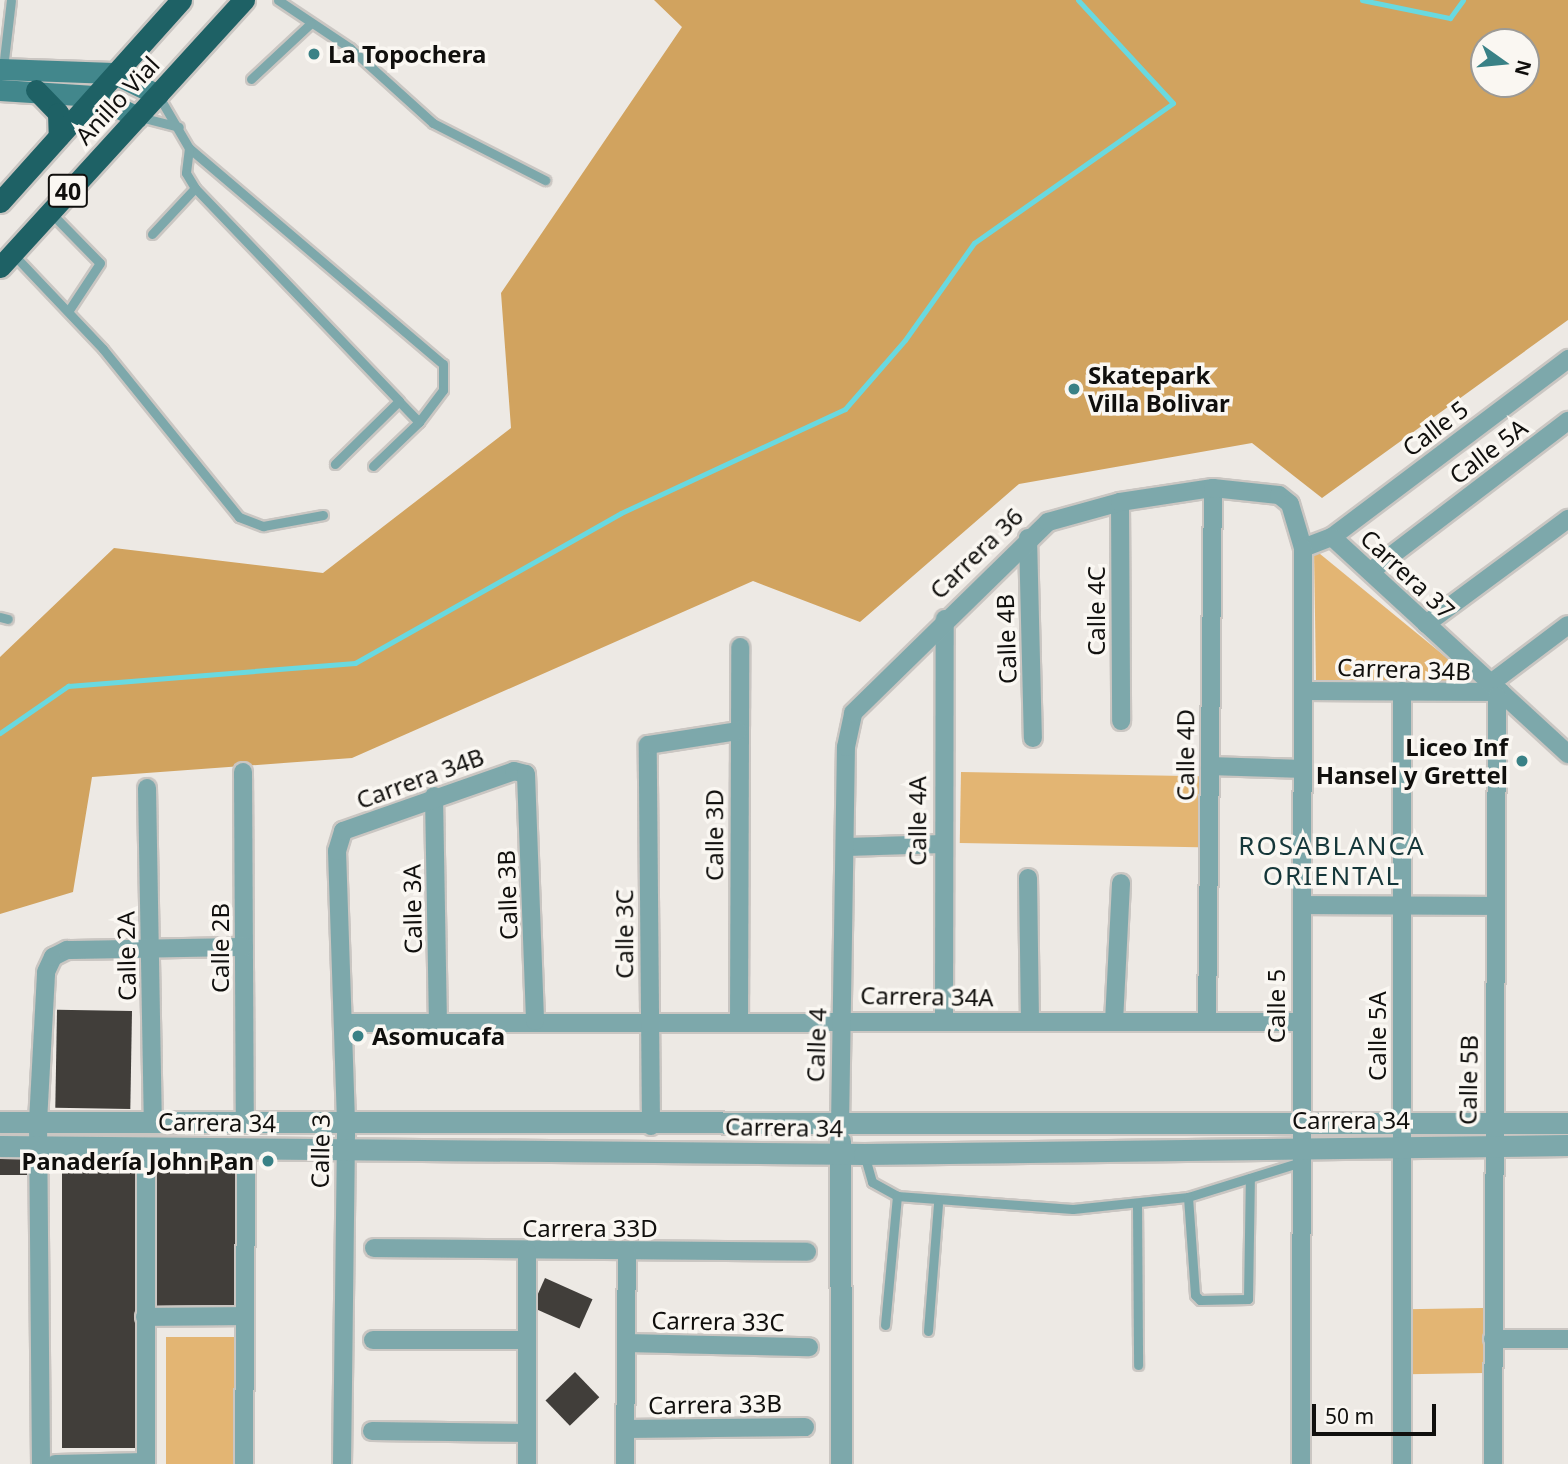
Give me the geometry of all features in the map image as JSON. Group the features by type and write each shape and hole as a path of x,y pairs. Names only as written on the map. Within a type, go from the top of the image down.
{"highway":[{"name":"Anillo Vial","path":"0,202 181,0"},
{"name":"Anillo Vial","path":"6,260 244,0"},
{"path":"36,90 58,113 58,136"}],"main road":[{"path":"1,69 113,74 158,95"},
{"path":"0,90 36,90 94,96 137,117"}],"street":[{"name":"Calle 5","path":"1332,537 1568,359"},
{"name":"Calle 5A","path":"1371,571 1568,421"},
{"name":"Carrera 36","path":"853,713 1028,538 1059,517 1120,502 1213,488"},
{"path":"1213,488 1279,495 1290,504 1303,548"},
{"name":"Calle 4D","path":"1207,1022 1213,488"},
{"name":"Calle 4C","path":"1120,502 1121,721"},
{"path":"1426,624 1568,519"},
{"name":"Carrera 37","path":"1303,548 1332,537 1568,754"},
{"name":"Calle 4B","path":"1028,538 1034,738"},
{"name":"Calle 5","path":"1301,1464 1303,548"},
{"name":"Calle 4A","path":"944,1022 941,844 945,619"},
{"path":"1496,690 1568,625"},
{"name":"Calle 3D","path":"739,1022 740,647"},
{"name":"Carrera 34B","path":"1304,691 1496,690"},
{"name":"Calle 5B","path":"1493,1464 1492,1123 1496,690"},
{"name":"Calle 5A","path":"1402,691 1402,1464"},
{"name":"Calle 4","path":"841,1464 840,1126 848,847 846,747 853,713"},
{"path":"1553,740 1568,729"},
{"name":"Calle 3C","path":"652,1126 649,1022 649,742 738,731"},
{"path":"1210,766 1303,769"},
{"name":"Calle 2B","path":"243,772 245,1123"},
{"name":"Carrera 34B","path":"339,839 343,831 434,796 522,772"},
{"name":"Calle 3B","path":"522,772 529,778 536,1021"},
{"name":"Calle 2A","path":"147,788 153,1123"},
{"name":"Calle 3A","path":"434,796 438,1022"},
{"name":"Calle 3","path":"339,839 345,1122 342,1464"},
{"path":"848,847 941,844"},
{"path":"1028,878 1030,1021"},
{"path":"1114,1021 1121,883"},
{"path":"1301,905 1495,906"},
{"path":"41,1464 38,1122 46,972 53,957 67,950 244,947"},
{"name":"Carrera 34A","path":"344,1023 844,1020 1300,1022"},
{"name":"Carrera 34","path":"0,1122 840,1126 1401,1119 1568,1123"},
{"name":"Carrera 34","path":"0,1146 840,1154 1301,1154 1400,1146 1568,1145"},
{"path":"55,1464 146,1463 146,1147"},
{"path":"244,1464 246,1149"},
{"name":"Carrera 33D","path":"374,1248 527,1252 807,1252"},
{"path":"527,1252 527,1464"},
{"path":"625,1464 627,1252"},
{"path":"145,1317 243,1316"},
{"path":"1493,1339 1568,1339"},
{"path":"373,1340 527,1340"},
{"name":"Carrera 33C","path":"626,1343 809,1347"},
{"name":"Carrera 33B","path":"625,1429 805,1427"},
{"path":"372,1431 527,1433"}],"lane":[{"path":"1,69 11,0"},
{"path":"278,0 310,24 350,48 433,123 545,180"},
{"path":"251,79 310,24"},
{"path":"158,95 189,148 443,364 443,390 419,422 373,466"},
{"path":"137,117 179,127"},
{"path":"189,148 186,173 195,188 419,422"},
{"path":"152,234 195,188"},
{"path":"49,211 100,262 69,310"},
{"path":"6,260 69,310 239,517 263,526 323,515"},
{"path":"335,464 399,401"},
{"path":"864,1154 872,1182 897,1196 938,1204 1137,1206 1188,1197 1250,1178 1301,1154"},
{"path":"1188,1197 1195,1295 1200,1300 1248,1299 1250,1178"},
{"path":"885,1325 897,1196"},
{"path":"928,1331 938,1204"},
{"path":"1137,1206 1138,1365"}],"shaded area":[{"path":"654,0 1568,0 1568,320 1322,498 1252,443 1019,484 860,622 753,581 352,758 92,777 73,892 0,914 0,657 114,548 323,573 511,428 501,293 682,27"},
{"path":"1314,549 1480,685 1316,680"},
{"path":"961,772 1200,776 1199,847 960,843"},
{"path":"1483,1308 1484,1373 1407,1374 1406,1309"},
{"path":"166,1337 238,1337 238,1464 166,1464"}],"building":[{"path":"57,1010 132,1011 130,1109 55,1108"},
{"path":"0,1159 27,1159 27,1175 0,1175"},
{"path":"62,1160 135,1160 135,1448 62,1448"},
{"path":"157,1161 235,1161 235,1306 157,1306"},
{"path":"545,1278 593,1299 579,1328 532,1307"},
{"path":"575,1372 599,1397 570,1426 546,1400"}],"waterway":[{"path":"0,733 68,686 355,663 621,513 845,409 905,340 974,243 1173,103 1078,0"},
{"path":"1362,0 1450,18 1463,0"}],"place":[{"name":"La Topochera","path":"314,54"},
{"name":"Skatepark Villa Bolivar","path":"1074,389"},
{"name":"Liceo Inf Hansel y Grettel","path":"1522,761"},
{"name":"Asomucafa","path":"358,1036"},
{"name":"Panadería John Pan","path":"268,1161"}],"district":[{"name":"ROSABLANCA ORIENTAL","path":"1332,861"}]}
